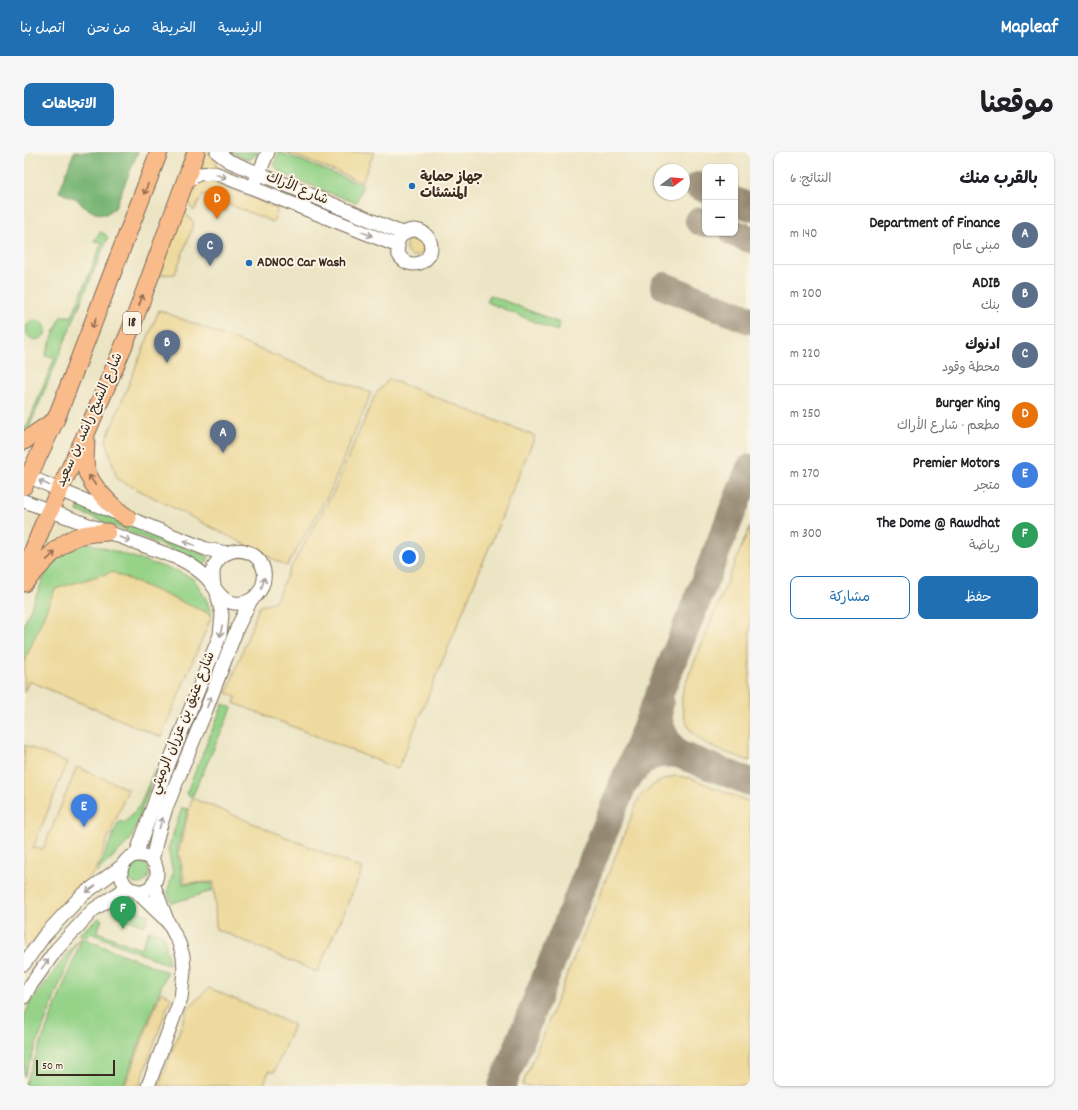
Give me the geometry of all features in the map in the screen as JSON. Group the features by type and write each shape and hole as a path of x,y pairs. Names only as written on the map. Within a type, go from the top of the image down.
{"main road":[{"path":"26,479 56,419 159,152"},
{"name":"شارع الشيخ راشد بن سعيد","path":"24,574 49,511 86,434 130,331 196,152"},
{"path":"24,441 56,419"},
{"path":"86,434 85,461 88,474 110,504 128,518"},
{"path":"24,583 70,539 85,534 107,532"}],"street":[{"name":"شارع الأراك","path":"217,152 229,162 404,234"},
{"path":"253,188 268,152"},
{"name":"شارع الأراك","path":"184,182 199,174 215,174 398,246"},
{"path":"351,228 357,214"},
{"path":"417,230 426,235 431,247 429,255 422,262 417,264 406,261 401,257 398,252 398,246 398,242 404,234 408,231 417,230"},
{"path":"24,501 184,561 201,572 223,598 229,602 237,603 251,600 262,589 264,583 264,570 259,561 247,552 240,550 227,553 206,549 59,490 26,479"},
{"path":"216,589 212,576 214,567 219,559 227,553"},
{"name":"شارع عتيق بن عزران الرميثي","path":"136,855 162,778 220,635 222,615 216,589"},
{"name":"شارع عتيق بن عزران الرميثي","path":"152,861 166,808 238,626 251,600"},
{"path":"24,964 44,936 81,896 122,866 130,857 141,855 152,861 156,872 153,883 146,889 132,889 93,910 56,950 30,986 24,997"},
{"path":"122,866 122,880 167,920"},
{"path":"148,1086 180,998 184,972 183,956 179,943 167,920 153,883"}],"green space":[{"path":"74,152 138,152 115,208 106,214 95,213 83,206 77,199 59,192"},
{"path":"230,152 258,152 249,160"},
{"path":"279,152 363,185 356,203 282,174 274,165"},
{"path":"100,232 108,237 29,428 24,435 24,426 27,426 55,357 45,356 61,316 72,316 102,242 94,241"},
{"path":"490,295 560,323 557,331 487,302"},
{"path":"36,320 43,323 46,330 43,337 36,340 29,337 26,330 29,323"},
{"path":"80,504 209,557 204,567 193,558 77,511"},
{"path":"82,543 88,543 177,571 194,579 206,599 212,615 112,572 55,589 24,663 24,624 50,563 58,553"},
{"path":"223,704 232,708 192,797 186,794"},
{"path":"154,770 156,771 131,839 97,872 119,821 124,823 140,805"},
{"path":"182,808 188,809 177,850 183,884 212,883 212,891 172,903 167,893 173,873 168,849"},
{"path":"138,862 146,865 149,873 146,881 138,884 130,881 127,873 130,865"},
{"path":"128,911 137,911 149,915 144,926 118,916"},
{"path":"99,918 102,920 97,932 141,949 149,930 164,935 169,965 90,933 88,937 79,934"},
{"path":"81,936 74,947 24,1077 24,1017 30,1003"},
{"path":"82,938 167,972 123,1086 24,1086"}],"sand":[{"path":"206,152 210,152 217,163 215,168 200,169"},
{"path":"286,152 374,152 362,182"},
{"path":"204,178 278,209 273,222 203,194 194,211 189,205 187,196 190,185"},
{"path":"262,183 348,217 346,220 263,187"},
{"path":"183,211 194,223 175,274 159,275"},
{"path":"415,238 421,241 424,247 421,253 415,256 409,253 406,247 409,241"},
{"path":"159,310 371,393 330,492 287,566 117,479 106,440"},
{"path":"389,379 535,436 398,769 234,703 236,697 227,693 259,607 275,601 290,569 334,491 375,395"},
{"path":"750,526 750,761 710,746 693,733 688,725 683,711 682,694"},
{"path":"112,572 212,615 161,737 29,681 24,693 24,663 55,589"},
{"path":"24,745 67,763 33,848 43,849 77,767 128,789 95,871 24,953"},
{"path":"675,776 690,778 750,802 750,1086 522,1086 639,798 655,784"},
{"path":"192,798 363,869 317,972 216,929 214,882 185,883 179,851"},
{"path":"209,988 294,1025 274,1072 269,1071 263,1086 159,1086 188,1008"},
{"path":"161,992 171,997 139,1086 125,1086"}],"taxiway":[{"path":"698,186 702,188"},
{"path":"738,202 750,207"},
{"path":"738,234 750,239"},
{"path":"664,286 750,320"},
{"path":"502,1086 750,468"},
{"path":"629,777 634,770 649,757 662,754 678,754 664,736 659,715 660,700"},
{"path":"678,754 750,782"}],"place":[{"name":"جهاز حماية المنشئات","path":"412,186"},
{"name":"Burger King","path":"217,219"},
{"name":"ADNOC Car Wash","path":"249,263"},
{"name":"ادنوك","path":"210,266"},
{"name":"ADIB","path":"167,363"},
{"name":"Department of Finance","path":"223,453"},
{"name":"Premier Motors","path":"84,827"},
{"name":"The Dome @ Rawdhat","path":"123,929"}]}
